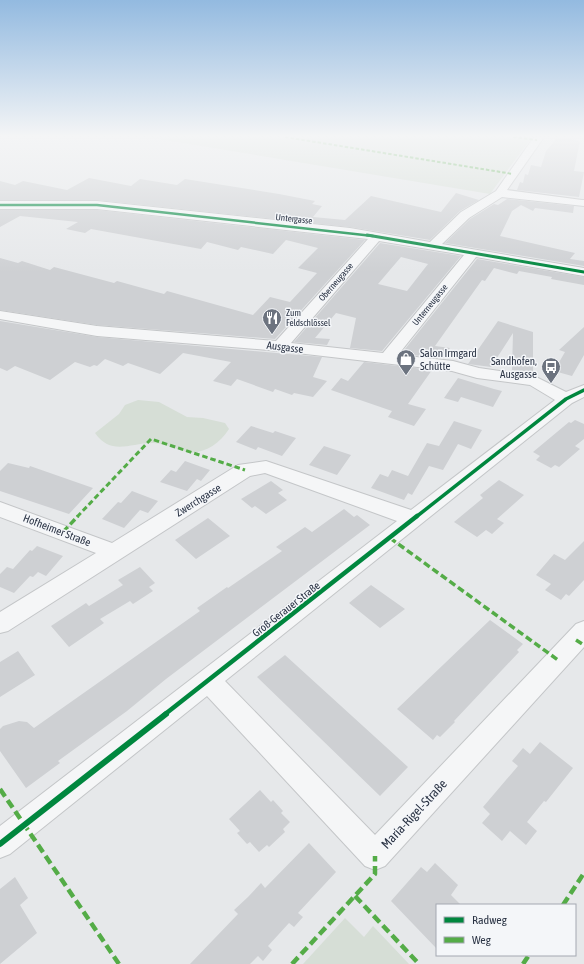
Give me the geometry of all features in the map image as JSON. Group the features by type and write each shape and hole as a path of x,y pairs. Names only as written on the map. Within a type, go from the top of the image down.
{"street":[{"path":"433,246 465,215 500,193 508,182"},
{"path":"500,193 582,203"},
{"name":"Untergasse","path":"0,205 97,205 376,236 584,272"},
{"name":"Oberneugasse","path":"280,346 376,236"},
{"name":"Unterneugasse","path":"387,358 473,252"},
{"name":"Ausgasse","path":"0,315 96,331 280,346 453,366 478,373 534,381 575,395"},
{"name":"Groß-Gerauer Straße","path":"0,844 575,395"},
{"name":"Zwerchgasse","path":"0,624 246,470 266,467 414,520"},
{"name":"Hofheimer Straße","path":"0,509 114,552"},
{"name":"Maria-Rigel-Straße","path":"209,681 375,856 584,631"}],"shaded area":[{"path":"418,182 499,182 490,194"},
{"path":"138,400 159,402 187,417 203,418 225,423 229,429 222,439 212,446 202,451 190,453 154,443 122,447 108,445 101,440 95,433 119,414 125,405"},
{"path":"345,918 364,937 373,926 409,964 303,964"}],"building":[{"path":"0,182 15,185 21,182 28,182 67,190 82,182 110,182 131,186 136,182 158,182 177,185 181,182 204,182 315,201 312,204 322,206 313,217 345,220 371,196 441,212 456,193 479,200 460,211 430,240 350,227 97,200 0,200"},
{"path":"520,182 582,182 579,197 517,190"},
{"path":"507,199 574,206 573,213 535,208 533,211 521,205 512,211 500,236 575,253 570,259 584,261 584,266 445,243 470,219 494,204 498,205"},
{"path":"0,210 97,210 365,240 275,339 97,325 0,310 0,258 18,263 22,261 50,270 54,267 114,283 117,281 164,294 167,291 253,315 270,297 290,302 317,273 298,268 318,248 286,240 273,254 241,247 238,250 207,242 201,249 91,229 85,233 66,229 78,222 20,216 0,227"},
{"path":"380,243 461,256 382,351 350,348 356,318 336,313 315,338 330,339 327,345 294,342","holes":["401,257 428,264 407,291 378,284"]},
{"path":"477,259 584,277 584,285 551,279 552,277 519,271 517,274 494,268 485,281 482,280 435,346 450,348 442,358 401,354"},
{"path":"0,321 97,337 322,357 313,377 327,381 313,397 294,393 292,395 275,389 273,392 237,379 231,386 213,381 231,362 183,353 160,374 128,363 123,366 105,359 97,366 94,365 90,367 75,362 50,380 15,366 7,371 0,368"},
{"path":"498,321 533,332 533,372 512,370 513,333 491,367 468,364"},
{"path":"584,327 584,355 572,376 554,371 565,352 559,350"},
{"path":"364,362 432,370 408,404 426,409 414,426 388,417 392,411 331,390 341,378 348,381"},
{"path":"458,378 502,391 493,407 461,397 458,402 444,398"},
{"path":"575,420 584,424 584,439 575,446 580,449 559,467 555,465 551,468 536,460 540,456 533,452 569,422 571,423"},
{"path":"454,421 482,430 471,449 458,444 443,470 429,466 412,495 408,493 404,500 371,488 380,474 388,477 392,470 408,476 427,443 439,446"},
{"path":"251,426 273,433 275,431 296,438 282,456 258,447 256,450 236,442"},
{"path":"324,446 351,455 337,475 309,465"},
{"path":"185,461 210,470 201,481 197,479 187,491 160,482 171,470 176,472"},
{"path":"8,463 29,468 30,466 93,488 69,514 0,491 0,471"},
{"path":"499,480 524,495 497,519 504,523 492,534 486,530 477,537 454,522 483,498 480,495"},
{"path":"271,481 283,490 278,493 287,500 266,514 255,506 252,508 241,499"},
{"path":"132,491 158,501 148,513 140,510 124,528 102,519 118,502 121,503"},
{"path":"344,509 354,517 357,515 370,525 166,679 127,711 58,761 60,763 26,788 0,751 0,729 3,726 19,721 27,722 34,728 200,611 197,608 282,551 276,547 305,527 312,532"},
{"path":"208,518 230,536 196,559 175,540"},
{"path":"584,541 584,580 569,596 566,594 561,600 545,590 551,584 536,575 554,554 565,560"},
{"path":"37,546 63,556 46,576 38,572 33,577 30,576 14,593 0,587 0,574 7,567 13,569 30,550 32,551"},
{"path":"140,567 155,583 149,587 153,591 133,604 130,601 100,619 104,623 69,647 51,626 86,603 89,606 123,585 118,580"},
{"path":"371,585 405,609 380,628 349,603"},
{"path":"490,620 523,644 517,650 519,652 454,721 455,722 440,737 437,735 433,740 397,709"},
{"path":"18,651 35,675 0,697 0,662"},
{"path":"285,655 408,767 380,796 257,677"},
{"path":"540,742 573,768 546,802 544,801 527,822 537,831 526,845 510,831 502,841 482,823 490,814 483,807 518,766 512,761 523,748 530,754"},
{"path":"260,790 271,802 273,800 283,811 281,813 290,822 283,829 285,832 269,847 267,845 259,852 250,842 247,844 237,833 240,831 229,819"},
{"path":"309,843 336,872 298,913 303,917 294,927 289,923 268,946 272,950 263,961 258,956 250,964 190,964 238,914 234,910 261,883 265,888"},
{"path":"435,863 458,885 451,895 460,904 436,904 436,948 391,901 421,867 427,872"},
{"path":"15,877 28,898 20,905 37,933 0,964 0,889"}],"marked path":[{"path":"63,532 151,439 245,470"},
{"path":"390,538 558,660"},
{"path":"576,640 584,645"},
{"path":"0,789 119,964"},
{"path":"292,964 375,874 375,856"},
{"path":"564,904 584,873"},
{"path":"355,896 419,964"},
{"path":"523,964 528,956"}],"cycle path":[{"path":"0,205 97,205 350,232 584,272"},
{"path":"0,844 566,399 584,390"}],"place":[{"name":"Zum Feldschlössel","path":"272,335"},
{"name":"Salon Irmgard Schütte","path":"406,376"},
{"name":"Sandhofen, Ausgasse","path":"551,384"}]}
